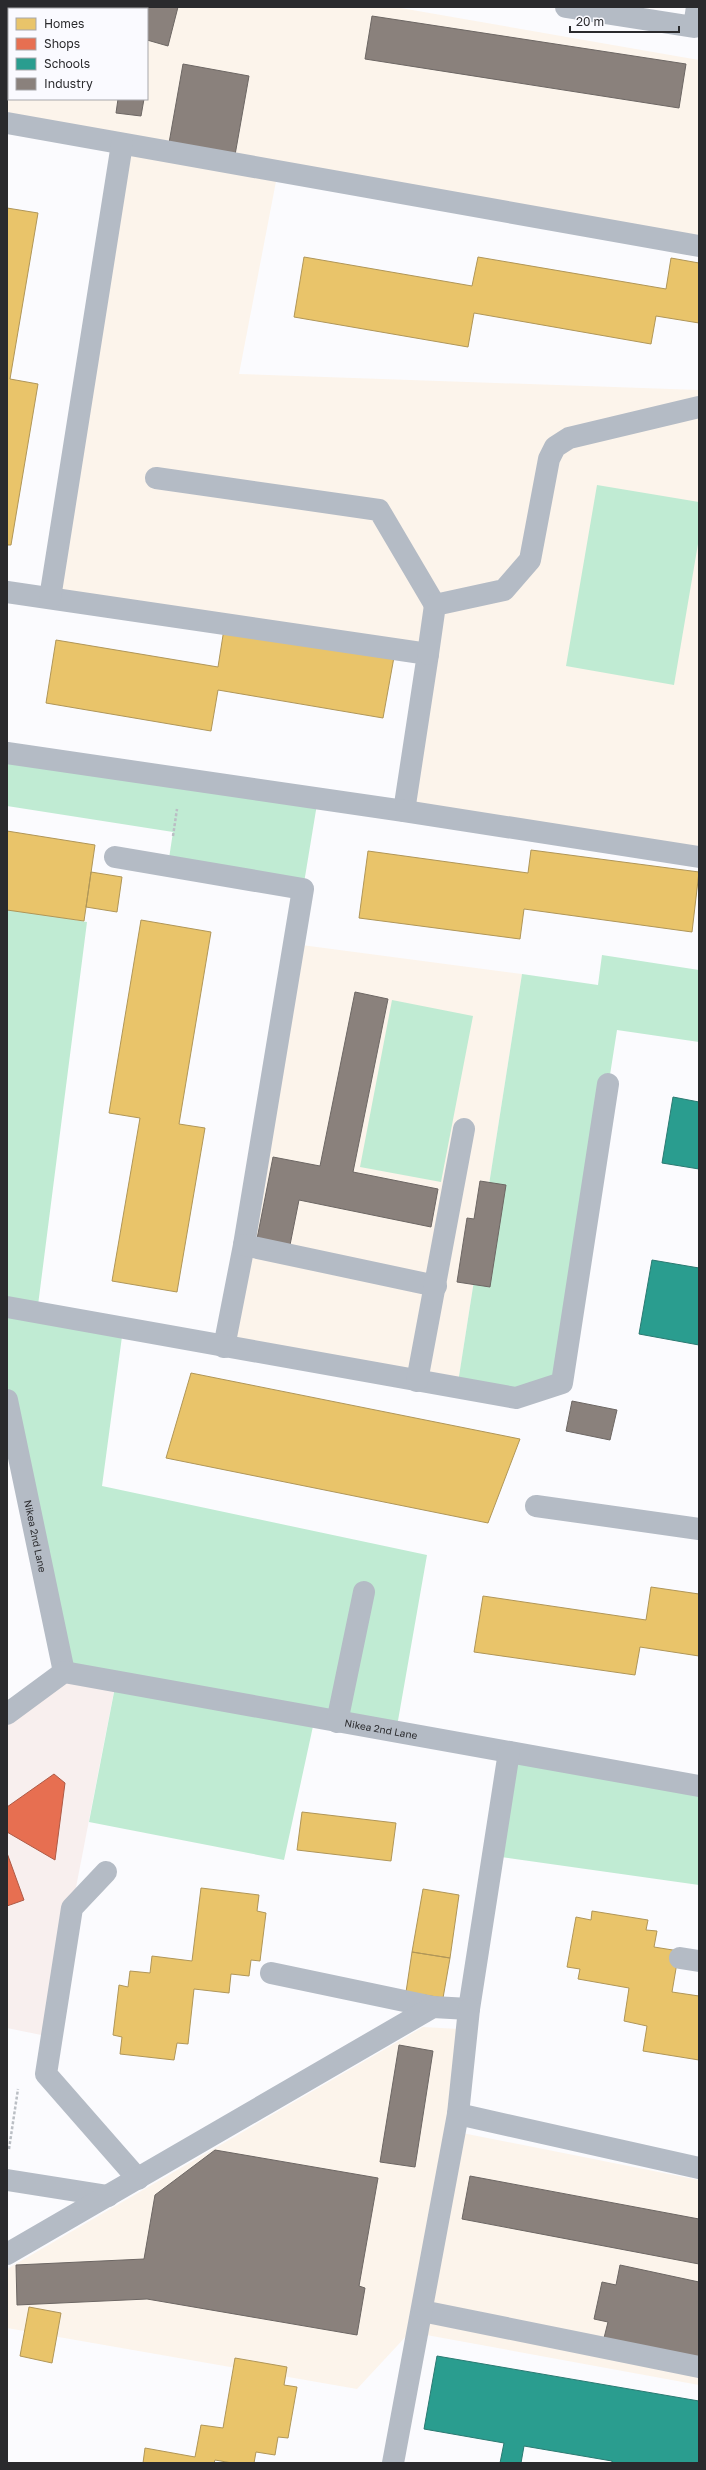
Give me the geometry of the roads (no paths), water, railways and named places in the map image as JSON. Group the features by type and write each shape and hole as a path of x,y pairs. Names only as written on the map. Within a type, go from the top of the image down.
{"street":[{"path":"566,7 697,21"},
{"path":"7,123 699,246"},
{"path":"50,598 122,144"},
{"path":"435,605 504,590 530,560 548,459 555,447 569,438 699,406"},
{"path":"156,478 379,510 435,605 404,811"},
{"path":"7,592 428,654"},
{"path":"7,753 404,811 699,857"},
{"path":"115,857 303,889 244,1245 224,1347"},
{"path":"7,1307 516,1398 562,1383 608,1084"},
{"path":"417,1381 436,1286 464,1129"},
{"path":"244,1245 436,1286"},
{"name":"Nikea 2nd Lane","path":"7,1400 64,1672 699,1786"},
{"path":"536,1506 699,1529"},
{"path":"338,1722 364,1592"},
{"path":"7,1714 64,1672"},
{"path":"393,2463 458,2114 469,2009 509,1752"},
{"path":"106,1872 72,1908 46,2074 138,2179"},
{"path":"271,1973 433,2007 469,2009"},
{"path":"7,2254 433,2007"},
{"path":"458,2114 699,2168"},
{"path":"7,2180 108,2196"},
{"path":"422,2311 699,2367"}]}
